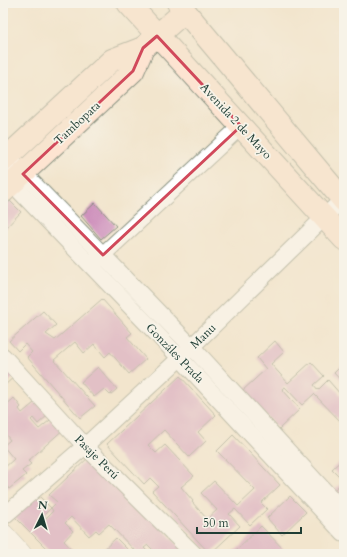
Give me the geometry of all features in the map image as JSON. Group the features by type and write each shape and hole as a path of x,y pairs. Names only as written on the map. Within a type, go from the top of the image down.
{"main road":[{"name":"Avenida 2 de Mayo","path":"128,3 150,42 241,126 344,238"},
{"name":"Tambopata","path":"8,171 112,60 150,42 185,6"},
{"path":"185,6 344,200"}],"street":[{"path":"91,266 241,126"},
{"path":"8,171 103,255 192,347 344,512"},
{"name":"Gonzáles Prada","path":"8,171 91,266 180,358 344,534"},
{"name":"Manu","path":"3,516 85,446 192,347 344,200"},
{"name":"Pasaje Perú","path":"3,356 85,446 194,554"},
{"path":"3,534 22,554"}],"highlighted area":[{"path":"157,36 241,126 103,255 23,174 133,71 143,48"}],"building":[{"path":"8,199 21,212 3,231 3,204"},
{"path":"95,203 116,226 101,239 81,216"},
{"path":"102,299 132,333 127,337 146,359 129,374 110,352 105,357 94,344 84,353 75,342 54,360 95,406 80,418 27,357 32,352 25,344 18,351 9,341 43,311 56,325 46,334 55,340"},
{"path":"275,341 284,352 271,364 288,383 311,362 324,376 314,385 318,390 328,380 341,395 344,393 344,425 314,394 302,405 285,387 282,389 300,409 279,429 242,391 266,369 257,358"},
{"path":"3,358 17,374 3,387"},
{"path":"344,363 344,384 334,373"},
{"path":"98,367 117,389 110,395 104,389 94,397 81,382"},
{"path":"180,376 216,415 198,432 206,441 189,457 164,430 148,445 156,453 165,445 194,476 181,487 207,519 217,510 201,493 214,481 238,506 255,490 217,451 233,435 280,485 261,503 267,509 250,525 235,509 229,514 240,526 210,554 152,491 158,486 150,478 144,484 107,444"},
{"path":"14,398 21,407 19,409 22,413 40,398 48,415 38,424 33,418 31,420 39,429 55,416 65,428 28,461 31,464 22,471 26,475 9,489 3,481 3,469 14,459 3,446 10,440 3,431 3,408"},
{"path":"91,455 187,554 157,554 148,545 144,548 150,554 138,554 109,524 99,533 96,530 89,536 71,517 65,523 73,531 64,541 76,554 52,554 13,515 36,493 51,508 57,502 49,495","holes":["51,508 53,511 46,518 44,515"]},
{"path":"344,458 344,481 332,469"},
{"path":"344,481 344,501 334,490"},
{"path":"290,496 306,512 282,535 267,518"},
{"path":"261,526 288,554 232,554"},
{"path":"116,538 132,554 99,554"}]}
